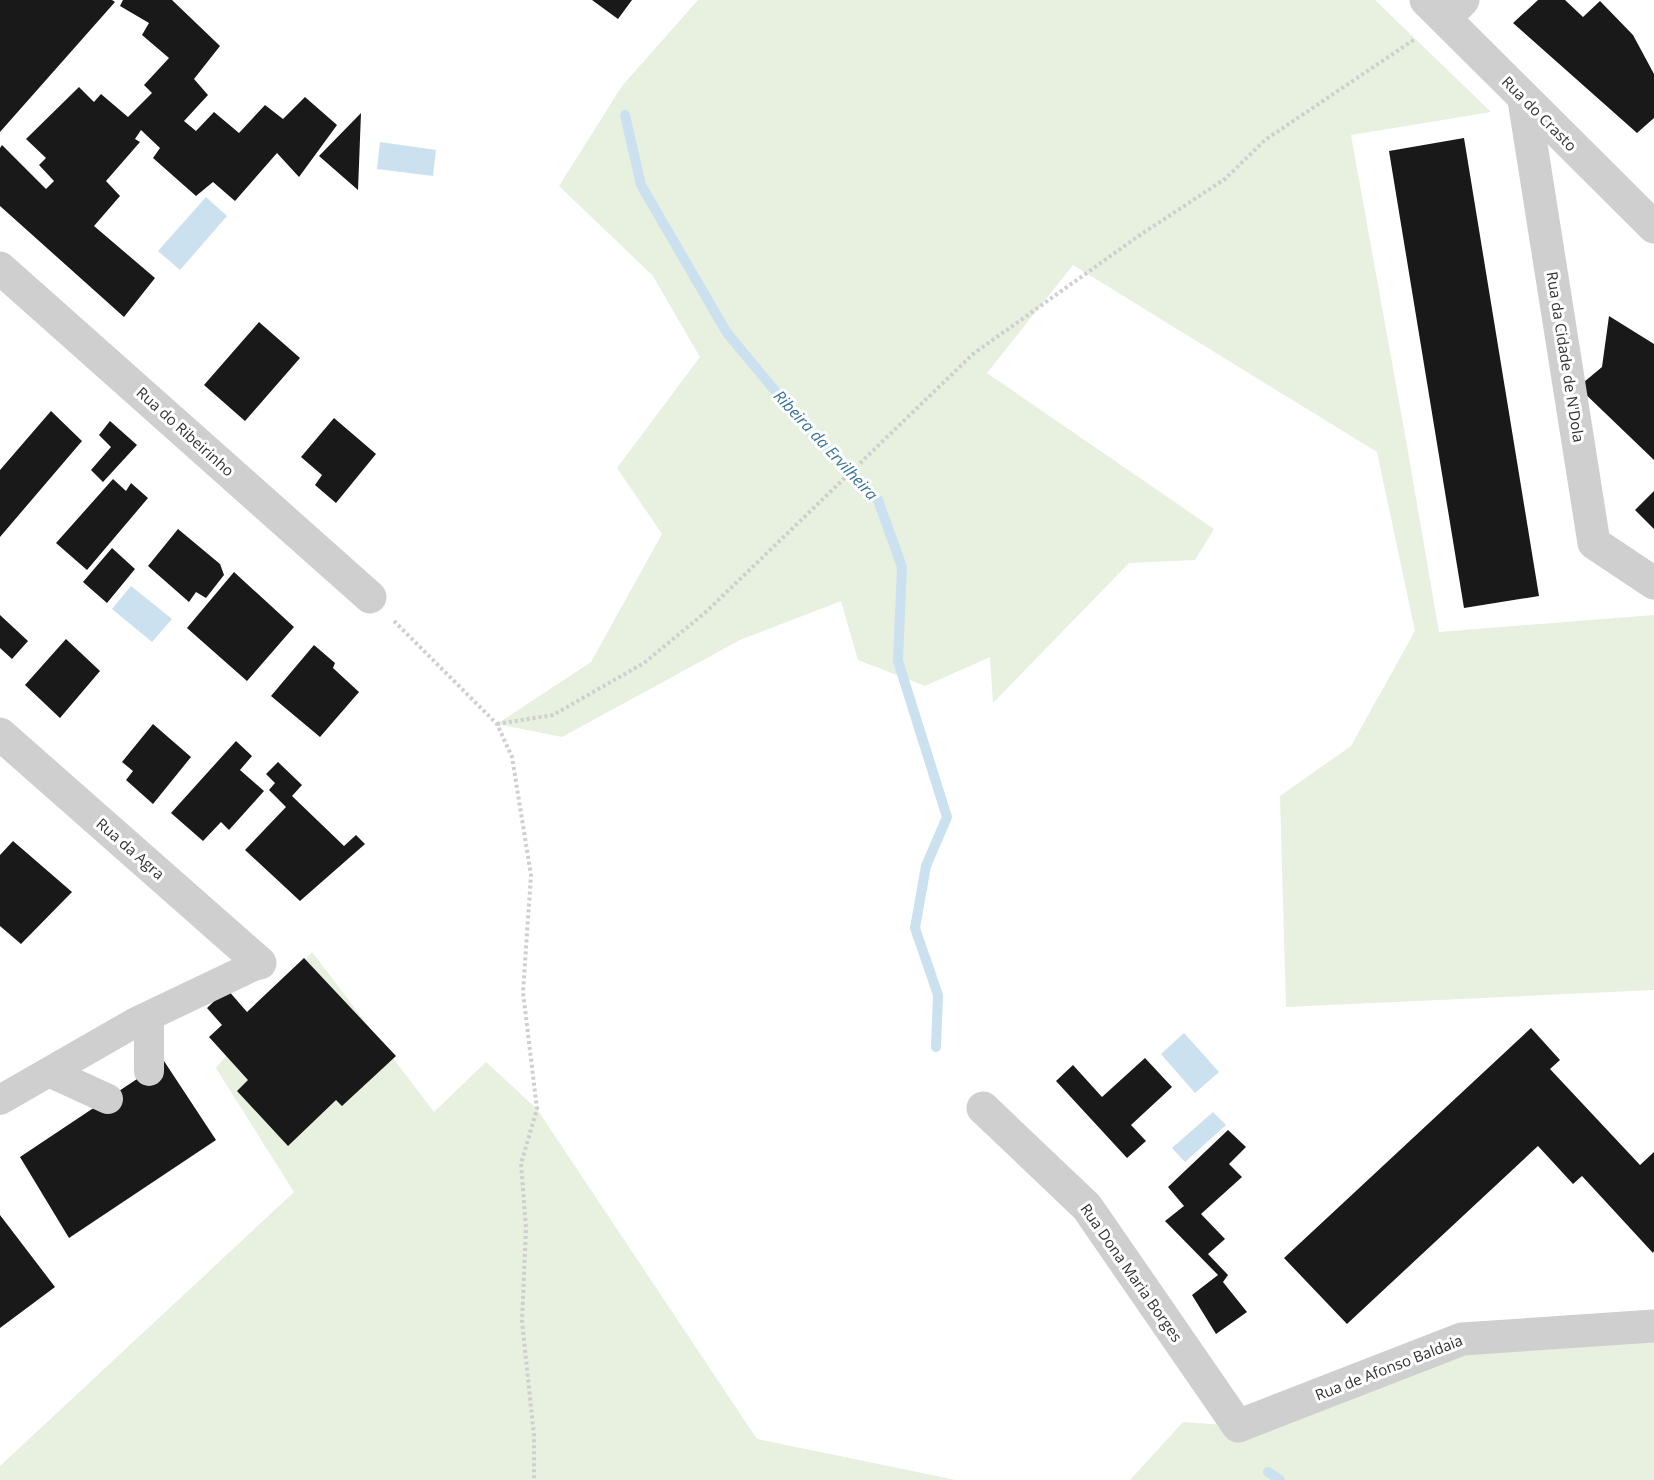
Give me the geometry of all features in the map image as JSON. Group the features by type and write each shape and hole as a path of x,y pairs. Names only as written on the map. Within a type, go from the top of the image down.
{"street":[{"name":"Rua do Crasto","path":"1445,6 1524,100 1654,226"},
{"name":"Rua da Cidade de N'Dola","path":"1524,100 1594,543 1654,583"},
{"name":"Rua do Ribeirinho","path":"0,268 370,597"},
{"name":"Rua da Agra","path":"0,734 260,963"},
{"path":"0,1100 149,1016 260,963"},
{"path":"149,1016 149,1071"},
{"path":"49,1072 108,1099"},
{"name":"Rua Dona Maria Borges","path":"982,1108 1088,1207 1238,1426"},
{"name":"Rua de Afonso Baldaia","path":"1238,1426 1462,1339 1654,1326"}],"path":[{"path":"496,724 553,715 644,663 707,611 973,354 1140,235 1225,179 1264,140 1445,6"},
{"path":"370,597 496,724 512,757 531,875 523,992 537,1109 521,1164 526,1228 522,1321 534,1436 534,1480"}],"green space":[{"path":"698,0 1375,0 1491,112 1351,135 1439,632 1654,615 1654,990 1286,1007 1280,796 1351,746 1415,631 1377,452 1073,265 987,373 1214,529 1195,560 1129,563 993,703 990,657 925,686 858,660 841,601 740,640 562,737 497,724 591,662 662,534 617,468 700,357 653,276 559,186 622,86"},
{"path":"312,952 434,1112 486,1062 537,1109 757,1439 956,1480 0,1480 0,1466 294,1192 216,1068"},
{"path":"1654,1326 1654,1480 1130,1480 1183,1422 1238,1426 1462,1339"}],"water":[{"path":"380,142 436,150 433,176 377,169"},
{"path":"206,197 227,216 180,270 158,251"},
{"path":"131,586 172,619 152,642 112,609"},
{"path":"1184,1033 1219,1072 1195,1093 1161,1054"},
{"path":"1213,1112 1226,1125 1185,1162 1172,1148"}],"building":[{"path":"0,0 112,0 115,2 0,132"},
{"path":"123,0 172,0 220,46 194,79 208,95 184,121 196,131 214,112 239,133 265,105 283,119 305,97 337,125 299,177 277,153 235,201 213,182 196,196 153,158 160,148 141,130 135,139 140,142 106,181 120,196 94,226 155,278 124,317 0,206 0,148 2,145 46,189 54,181 39,165 46,158 26,139 79,87 94,102 101,94 128,117 152,93 144,85 169,58 142,35 149,23 120,6"},
{"path":"592,0 632,0 618,19"},
{"path":"1538,0 1565,0 1583,17 1600,1 1633,35 1654,74 1654,118 1637,133 1513,23"},
{"path":"361,113 358,190 319,156"},
{"path":"1464,138 1539,596 1464,608 1389,151"},
{"path":"1609,316 1654,344 1654,460 1578,387 1602,367"},
{"path":"259,322 300,358 245,421 204,385"},
{"path":"51,411 82,441 0,537 0,470"},
{"path":"334,418 376,454 336,503 315,485 322,475 301,457"},
{"path":"110,421 137,445 103,482 91,470 111,447 99,435"},
{"path":"113,479 126,491 131,483 148,498 87,570 56,543"},
{"path":"1654,491 1654,529 1635,510"},
{"path":"178,529 220,564 224,575 206,598 196,592 189,602 148,566"},
{"path":"112,548 135,569 107,603 83,582"},
{"path":"234,572 294,627 247,681 187,628"},
{"path":"0,615 28,641 12,659 0,648"},
{"path":"66,639 100,671 60,718 25,685"},
{"path":"314,645 335,663 333,668 359,692 320,737 271,696"},
{"path":"153,724 191,757 153,804 126,780 133,771 122,762"},
{"path":"236,741 252,756 240,770 264,791 229,830 221,822 203,841 171,813"},
{"path":"278,762 302,785 292,796 344,846 356,835 365,844 300,901 245,850 286,807 269,790 275,783 266,774"},
{"path":"13,841 72,892 21,944 0,926 0,855"},
{"path":"304,958 396,1056 342,1106 336,1100 288,1146 237,1091 248,1080 209,1037 222,1025 207,1008 227,989 247,1012"},
{"path":"1531,1028 1560,1060 1550,1069 1640,1165 1654,1152 1653,1253 1582,1176 1573,1184 1538,1146 1347,1324 1284,1258"},
{"path":"1145,1058 1172,1087 1131,1125 1146,1141 1127,1158 1056,1081 1073,1065 1102,1097"},
{"path":"164,1061 216,1140 69,1238 20,1157"},
{"path":"1228,1130 1246,1147 1229,1164 1242,1177 1201,1214 1225,1239 1208,1254 1228,1275 1223,1282 1247,1312 1216,1334 1192,1295 1218,1275 1165,1221 1184,1206 1168,1187"},
{"path":"0,1215 55,1287 0,1328"}],"waterway":[{"name":"Ribeira da Ervilheira","path":"625,115 641,185 727,333 801,422 878,500 902,567 898,661 947,817 926,866 915,928 938,995 936,1047"},
{"name":"Ribeira da Ervilheira","path":"1268,1472 1280,1480"}]}
